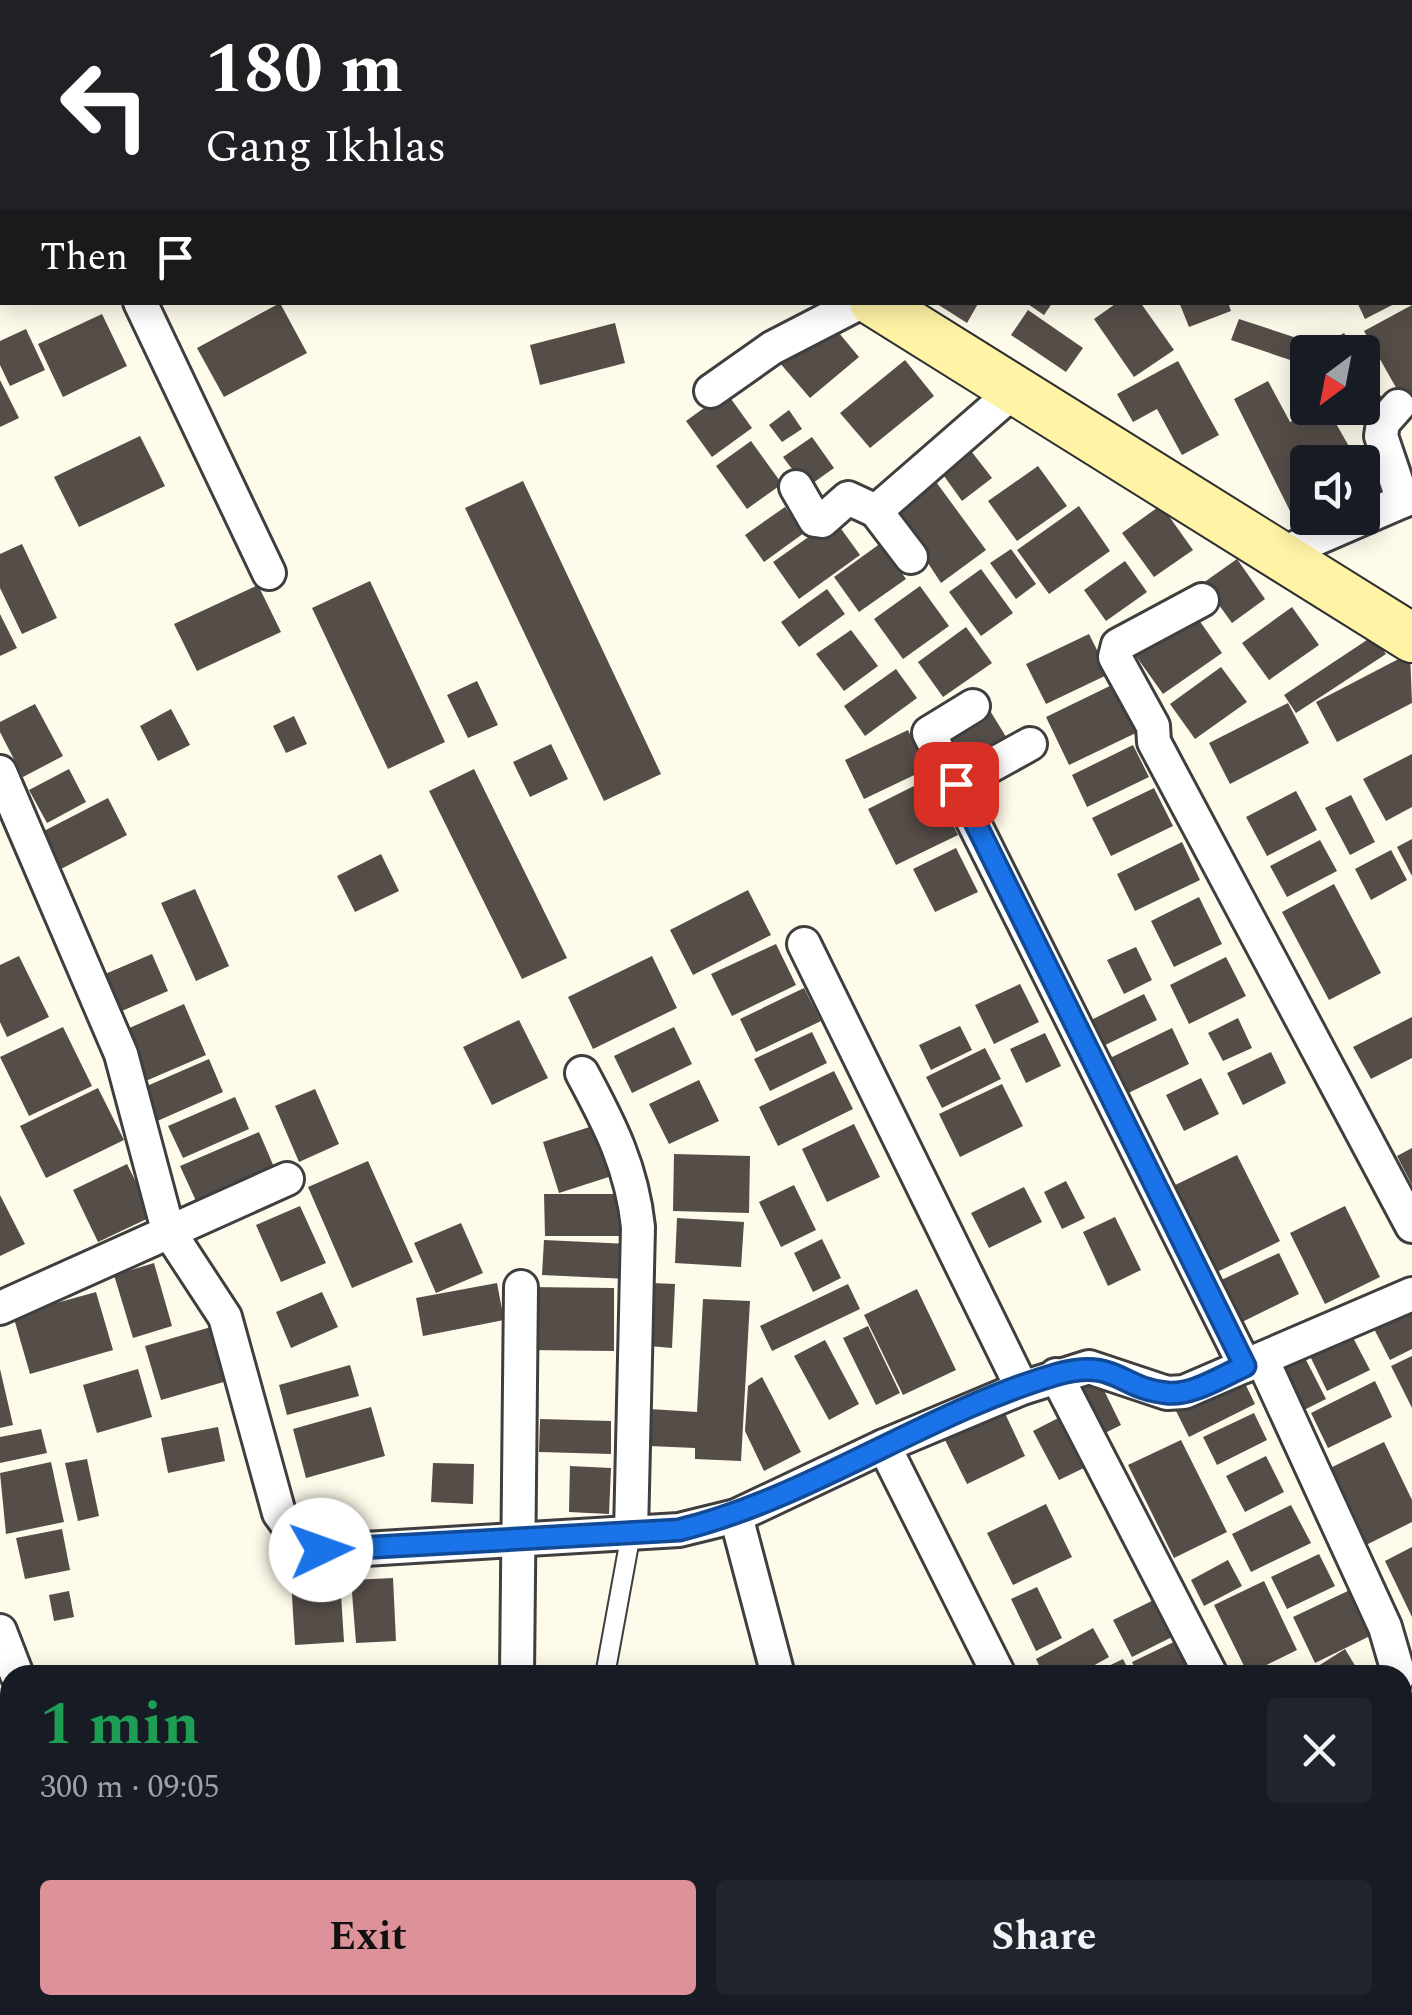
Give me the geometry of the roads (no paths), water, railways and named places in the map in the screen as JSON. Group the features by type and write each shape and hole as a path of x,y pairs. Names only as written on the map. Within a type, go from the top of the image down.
{"street":[{"path":"141,305 268,573"},
{"path":"711,391 772,348 855,305"},
{"path":"879,305 1412,638"},
{"path":"876,511 1014,391"},
{"path":"1276,556 1408,499 1381,436 1383,422 1398,406"},
{"path":"796,487 816,520 822,521 848,498 876,511 911,556"},
{"path":"1202,600 1118,645 1115,658 1153,726 1154,742 1412,1226"},
{"path":"973,706 929,733 1253,1362 1385,1627 1395,1665"},
{"path":"956,784 1030,744"},
{"path":"0,772 121,1054 168,1230 225,1317 279,1514 300,1543 321,1550 348,1550 679,1530 736,1516 884,1446 1056,1375 1102,1368 1166,1394 1184,1392 1412,1294"},
{"path":"804,944 1022,1388"},
{"path":"582,1073 620,1144 633,1183 638,1227 632,1534"},
{"path":"0,1308 287,1179"},
{"path":"517,1665 521,1287"},
{"path":"1056,1375 1206,1665"},
{"path":"884,1446 994,1665"},
{"path":"736,1516 775,1665"},
{"path":"0,1632 13,1665"}],"lane":[{"path":"607,1665 632,1534"}]}
